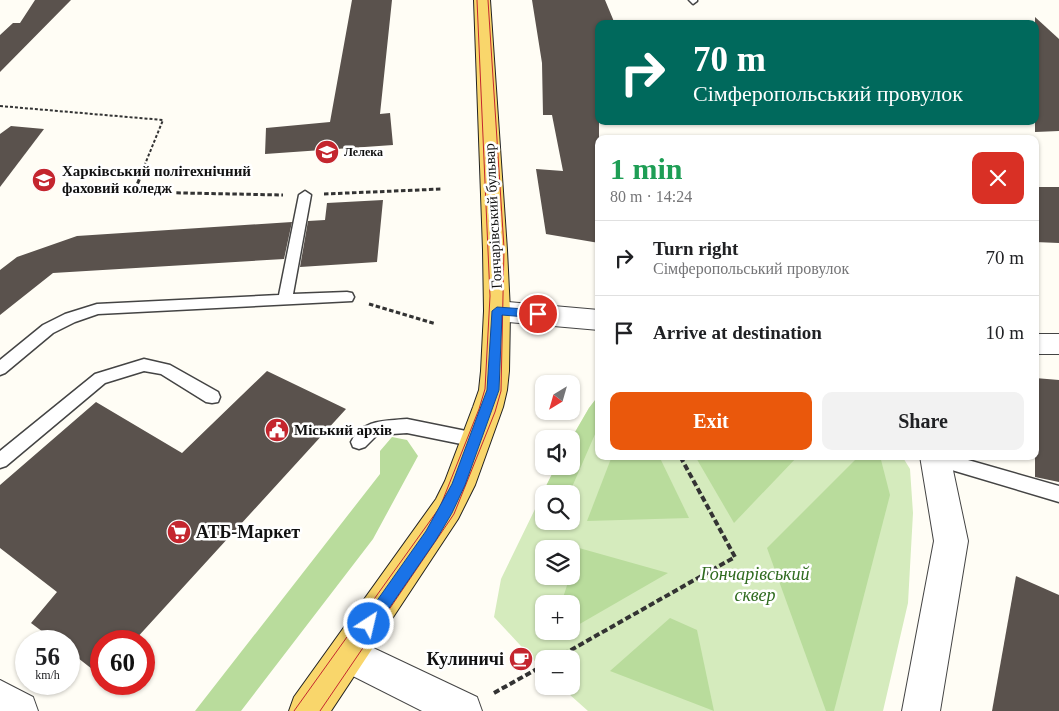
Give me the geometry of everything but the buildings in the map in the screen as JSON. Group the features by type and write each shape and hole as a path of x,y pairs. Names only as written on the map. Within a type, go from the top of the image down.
{"main road":[{"name":"Гончарівський бульвар","path":"308,711 448,509 476,440 493,390 497,311 482,0"}],"street":[{"path":"497,311 595,320"},
{"path":"1039,344 1059,344"},
{"path":"921,711 952,542 936,460"},
{"path":"348,654 463,711"},
{"path":"0,699 19,711"}],"lane":[{"path":"285,300 305,195"},
{"path":"0,369 48,329 70,318 97,309 346,297"},
{"path":"0,461 100,378 144,365 165,369 212,397"},
{"path":"359,442 373,429 407,426 476,440"},
{"path":"945,460 1059,494"}],"path":[{"path":"0,106 163,120 134,192 305,195 442,189"},
{"path":"346,297 436,324"},
{"path":"571,650 735,558 682,460"},
{"path":"494,693 535,670"}],"green space":[{"name":"Гончарівський сквер","path":"595,400 595,460 904,460 910,469 913,513 908,603 883,711 588,711 570,695 580,695 580,650 535,650 535,661 494,617 501,579 535,509 535,530 580,530 580,485 547,485 552,475 580,475 580,430 576,430"},
{"path":"595,400 595,434 580,469 580,430 576,430"},
{"path":"392,437 407,440 418,456 373,539 241,711 195,711 380,474 380,451"},
{"path":"610,460 661,460 689,518 587,521"},
{"path":"697,460 794,460 734,523"},
{"path":"855,460 881,460 890,495 834,711 826,711 767,548"},
{"path":"552,475 577,475 573,485 546,485"},
{"path":"580,548 668,573 580,624 580,595 564,595 567,585 580,585"},
{"path":"670,618 697,630 714,711 610,671"}],"tram line":[{"path":"294,711 440,507 479,409 485,389 490,296 477,0"},
{"path":"320,711 454,514 495,412 501,391 504,248 488,0"}],"place":[{"name":"Лелека","path":"327,152"},
{"name":"Харківський політехнічний фаховий коледж","path":"44,180"},
{"name":"Міський архів","path":"277,430"},
{"name":"АТБ-Маркет","path":"179,532"},
{"name":"Кулиничі","path":"521,659"}],"route":[{"path":"369,624 448,509 459,485 493,390 497,311 538,314"}]}
